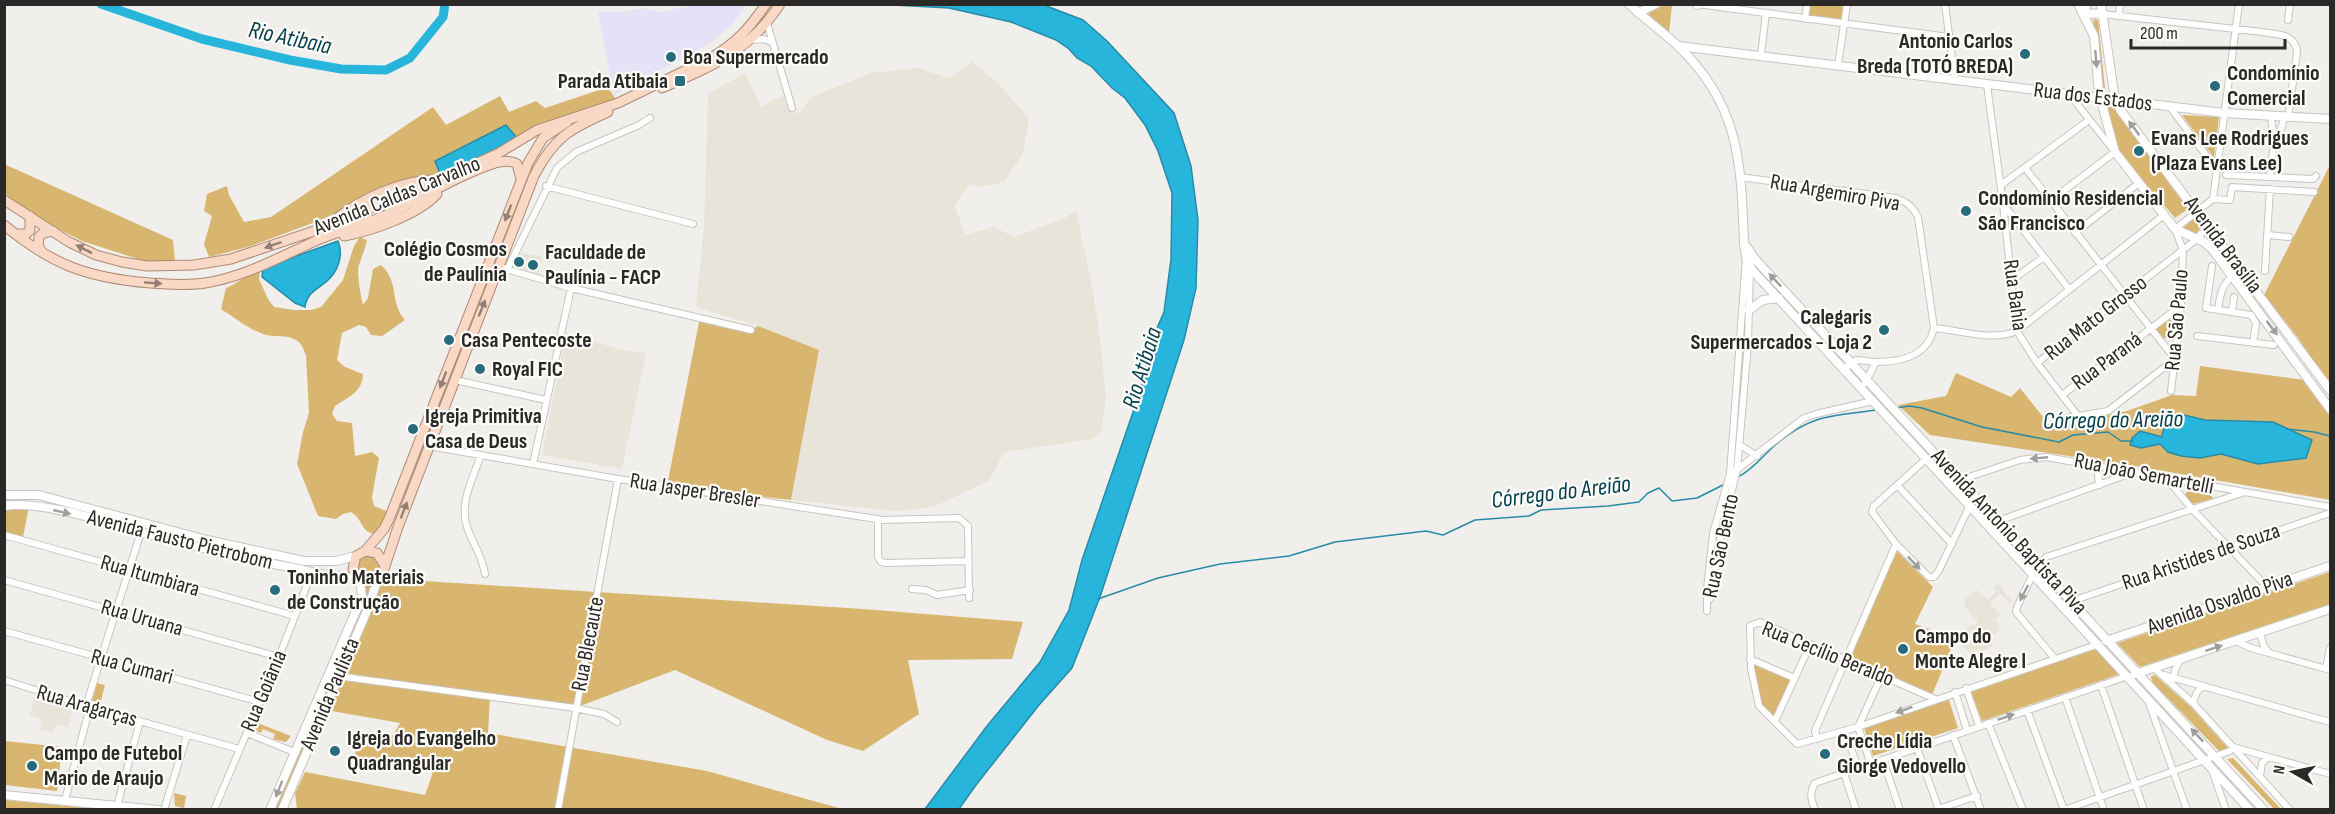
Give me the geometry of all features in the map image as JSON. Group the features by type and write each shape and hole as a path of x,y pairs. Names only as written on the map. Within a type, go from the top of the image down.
{"main road":[{"name":"Avenida Caldas Carvalho","path":"4,200 96,255 122,262 147,266 194,266 231,259 382,216 550,123 584,115 618,103 711,58 738,40 766,4"},
{"path":"584,115 565,123 543,138 521,179 389,519 384,529 365,551 356,556 352,564 358,578 369,582 378,578 383,572 384,564 454,380 503,269 540,164 556,142 570,131 723,60 752,40 768,23 780,4"},
{"name":"Rua São Bento","path":"1629,4 1678,46 1714,89 1724,107 1736,147 1750,267"},
{"path":"1638,13 1656,4"},
{"path":"2078,4 2085,9 2103,14"},
{"path":"2101,4 2115,100"},
{"path":"2085,9 2094,36 2101,99 2115,152"},
{"name":"Rua dos Estados","path":"1678,46 2170,107 2271,117 2331,119"},
{"path":"1696,66 1698,55 1706,49"},
{"name":"Avenida Brasília","path":"2115,100 2331,390"},
{"name":"Rua São Paulo","path":"2115,152 2175,229"},
{"name":"Avenida Caldas Carvalho","path":"4,225 43,253 77,270 100,277 185,285 204,283 243,273 377,206 504,161 513,161 517,164 521,179"},
{"path":"419,181 444,182 433,198 406,215 345,236 331,230 355,205 419,181"},
{"path":"377,206 382,216"},
{"path":"16,234 26,234 30,230 30,216"},
{"name":"Avenida Brasília","path":"2175,229 2212,249 2331,410"},
{"path":"43,253 38,246 39,237 43,233 53,231"},
{"name":"Avenida Antonio Baptista Piva","path":"1748,251 1851,362 1879,407 1896,426 2129,676 2250,810"},
{"name":"Avenida Antonio Baptista Piva","path":"1750,267 1844,369 1894,408 2265,810"},
{"path":"1749,310 1763,300 1779,298"},
{"path":"1835,359 1842,353"},
{"path":"1896,426 1904,419"},
{"name":"Avenida Fausto Pietrobom","path":"4,495 39,495 207,540 308,561 336,561 356,556"},
{"name":"Avenida Fausto Pietrobom","path":"4,506 31,505 215,552 312,572 358,578"},
{"path":"365,551 377,554 384,564"},
{"name":"Avenida Osvaldo Piva","path":"2099,644 2331,566"},
{"name":"Avenida Paulista","path":"270,810 362,597 358,578"},
{"name":"Avenida Paulista","path":"282,810 337,676 369,606 378,578"},
{"name":"Avenida Osvaldo Piva","path":"2129,676 2331,609"},
{"path":"4,795 65,800 116,808 158,810"},
{"path":"286,797 290,810"}],"street":[{"path":"1697,4 1949,37"},
{"path":"1805,19 1807,4"},
{"path":"1838,65 1847,4"},
{"path":"1945,4 1955,81"},
{"path":"2119,16 2120,4"},
{"path":"2213,199 2215,167 2239,4"},
{"path":"2288,20 2290,4"},
{"path":"1761,55 1766,13"},
{"path":"2103,14 2287,36 2296,44 2286,118 2274,142"},
{"path":"768,23 792,108"},
{"path":"752,40 763,39 772,42"},
{"name":"Rua Bahia","path":"1987,84 2017,331 2037,363 2078,416"},
{"name":"Rua São Paulo","path":"2070,94 2115,152"},
{"path":"2170,107 2215,167"},
{"path":"2270,177 2274,142 2271,117"},
{"path":"650,118 576,152 557,168 503,269 571,288 751,330"},
{"path":"2001,185 2026,169 2089,120"},
{"path":"2050,201 2115,152"},
{"path":"2026,169 2175,359 2108,411 2055,420"},
{"path":"2226,175 2313,179 2316,176"},
{"name":"Rua Argemiro Piva","path":"1740,177 1896,198 1910,205 1918,218 1934,328"},
{"path":"2075,233 2139,183"},
{"path":"546,186 693,224"},
{"path":"2175,229 2213,199 2230,200 2232,187 2314,192"},
{"path":"2265,271 2270,189"},
{"path":"2003,204 2069,289"},
{"path":"1844,369 1851,362 1860,359 1876,362 1920,352 1930,342 1934,328 1984,336 2010,334 2017,331 2164,215"},
{"name":"Rua São Paulo","path":"2182,250 2197,239 2208,225"},
{"name":"Rua São Paulo","path":"2171,391 2181,306 2182,250 2175,229"},
{"path":"2268,235 2289,237"},
{"name":"Rua Mato Grosso","path":"2037,363 2182,250"},
{"name":"Rua São Bento","path":"1748,251 1743,289 1746,322 1740,445 1707,611 1713,533 1733,472 1746,322 1749,310 1750,267"},
{"path":"2012,280 2044,257"},
{"path":"2212,266 2206,308 2246,313 2255,320 2253,343"},
{"path":"2218,310 2221,290 2225,282 2233,276"},
{"path":"533,464 571,288"},
{"path":"2232,312 2234,297"},
{"name":"Rua Paraná","path":"2062,395 2181,306"},
{"path":"2197,336 2274,345"},
{"path":"1864,383 1876,362"},
{"path":"454,380 546,400"},
{"path":"1733,472 1804,418 1816,414 1879,407"},
{"path":"1740,445 1757,456"},
{"name":"Rua Jasper Bresler","path":"429,446 618,479 878,519 962,519 968,526 969,561"},
{"path":"481,455 464,502 464,515 467,529 482,557 485,574"},
{"name":"Rua João Semartelli","path":"1960,480 2020,460 2046,457 2097,464 2243,493 2331,507"},
{"path":"1926,459 1874,506 1872,512 1896,544 1929,578 1937,575 1975,495"},
{"path":"2097,464 2099,486"},
{"path":"1998,521 2135,472"},
{"name":"Rua Blecaute","path":"558,810 618,479"},
{"path":"2167,479 2192,509 2267,587"},
{"path":"1897,485 1952,544"},
{"path":"2055,659 2016,612 2033,574 2050,555 2243,493"},
{"name":"Rua Aristides de Souza","path":"2072,601 2331,513"},
{"path":"878,519 878,557 881,562 969,561 969,598"},
{"path":"65,800 101,658 141,532"},
{"path":"1713,533 1721,533"},
{"name":"Rua Itumbiara","path":"4,535 296,616"},
{"path":"1817,740 1815,731 1896,544"},
{"name":"Rua Goiânia","path":"214,810 239,748 248,733 312,572"},
{"name":"Rua Uruana","path":"4,579 279,657"},
{"path":"912,589 926,590 937,595 970,590"},
{"name":"Rua Cecílio Beraldo","path":"1750,659 1749,629 1753,624 1760,622 1935,699"},
{"name":"Rua Cumari","path":"4,631 260,702"},
{"path":"2260,633 2264,647 2271,653"},
{"path":"2236,641 2246,646 2328,669 2331,648"},
{"path":"1750,659 1759,706 1797,744 1858,727 2099,644"},
{"path":"1775,721 1810,645"},
{"path":"1750,659 1794,678"},
{"path":"2178,688 2174,678 2176,665 2180,660"},
{"path":"2155,669 2193,703 2290,810"},
{"path":"1871,764 1858,727 1882,675"},
{"path":"2163,675 2331,722"},
{"path":"337,676 575,708 604,714 617,722"},
{"path":"1815,810 1810,797 1815,783 2129,676"},
{"name":"Rua Aragarças","path":"4,680 88,707 239,748"},
{"path":"2102,685 2144,810"},
{"path":"2193,703 2197,692 2203,686"},
{"path":"1966,688 1979,726"},
{"path":"1955,692 1967,730"},
{"path":"2065,697 2104,810"},
{"path":"2147,698 2187,810"},
{"path":"2027,710 2064,810 2099,796 2174,772 2233,747 2331,774"},
{"path":"116,808 140,721"},
{"path":"1988,723 2023,810"},
{"path":"1845,731 1858,768"},
{"path":"248,733 294,752"},
{"path":"164,810 187,735"},
{"path":"1953,735 1982,810"},
{"path":"1917,748 1939,809 1977,796"},
{"path":"2260,777 2262,764 2268,757"},
{"path":"1883,760 1900,810"},
{"path":"2211,767 2226,810"},
{"path":"1844,773 1856,810"}],"shaded area":[{"path":"699,4 746,5 732,25 709,44 614,95 598,12 622,12 645,8 659,12"},
{"path":"1664,5 1672,5 1669,34 1648,16 1649,13"},
{"path":"1810,5 1843,5 1841,20 1809,15"},
{"path":"2093,19 2098,20 2106,98 2103,96"},
{"path":"972,62 996,81 1029,118 1023,153 1004,182 980,187 969,184 955,206 965,235 994,227 1014,237 1065,218 1076,210 1093,291 1101,347 1106,397 1101,431 1092,439 1004,452 989,481 933,507 895,511 791,500 819,350 758,326 696,307 704,227 708,94 745,73 761,107 783,95 789,109 798,114 809,98 871,73 917,68 949,78"},
{"path":"608,87 618,103 518,139 435,162 441,176 356,203 321,220 248,247 209,257 204,244 212,216 204,211 207,194 227,186 229,195 244,222 271,217 433,107 446,125 500,96 509,112 536,101 545,108"},
{"path":"2106,103 2111,104 2188,209 2175,218 2118,151"},
{"path":"2182,115 2219,117 2214,158"},
{"path":"4,164 173,240 175,261 147,262 82,241 18,208 5,193"},
{"path":"2330,165 2330,386 2298,338 2264,295"},
{"path":"2196,216 2203,226 2195,234 2181,226"},
{"path":"360,237 367,240 358,268 363,305 368,298 373,269 381,265 391,278 397,306 405,320 382,336 371,335 366,327 359,325 342,333 337,360 345,367 363,374 358,390 335,406 332,414 337,421 352,423 355,456 372,452 379,458 372,497 374,506 391,513 378,535 365,529 351,512 336,519 318,516 297,464 309,413 306,356 301,345 292,338 257,332 221,309 226,288 260,270 259,279 274,307 311,310 321,307 343,280 354,246"},
{"path":"515,252 542,257 538,275 510,268"},
{"path":"700,317 751,330 758,326 819,350 791,500 667,486"},
{"path":"2166,319 2174,322 2175,333 2170,339 2160,337 2155,329"},
{"path":"566,333 622,350 646,353 622,469 542,455"},
{"path":"2200,366 2305,380 2330,417 2330,500 2129,465 1930,435 1898,405 1946,396 1956,373 2011,397 2020,388 2051,427 2127,411 2172,395 2196,396"},
{"path":"2189,488 2210,492 2213,499 2192,504 2185,495"},
{"path":"29,507 23,537 5,532 4,509"},
{"path":"1897,551 1933,587 1915,624 1955,639 1932,695 1849,659"},
{"path":"363,554 375,555 381,565 381,571 373,579 358,575 356,561"},
{"path":"2330,572 2330,604 2140,667 2117,643"},
{"path":"378,578 863,609 1023,622 1012,659 908,660 919,714 863,751 827,740 675,670 575,708 490,697 488,733 707,771 842,809 297,809 295,793 305,772 425,795 433,772 415,766 414,771 352,766 358,741 381,744 394,734 400,723 326,710 282,809 270,810 362,597 360,580"},
{"path":"1997,584 2012,601 2010,604 2000,594 1990,603 2000,615 1995,620 2000,627 1999,631 1992,637 1993,645 1985,651 1978,650 1975,654 1972,652 1970,654 1962,645 1966,638 1965,630 1978,622 1963,605 1966,602 1964,600 1977,590 1988,600 1997,591 1994,587"},
{"path":"2095,648 2120,674 1982,721 1970,690"},
{"path":"1753,662 1791,679 1774,717 1761,705"},
{"path":"2155,675 2191,707 2228,748 2219,751 2152,682 2151,676"},
{"path":"97,683 105,685 100,704 92,700"},
{"path":"35,695 74,706 68,727 56,724 53,732 40,729 42,719 30,715"},
{"path":"1948,697 1958,728 1873,756 1864,728"},
{"path":"255,722 291,736 286,742 273,739 275,734 263,729 261,733 254,730"},
{"name":"Campo de Futebol Mario de Araujo","path":"5,741 62,747 57,791 5,785"},
{"path":"2233,758 2281,809 2274,809 2227,759"},
{"path":"174,793 186,796 184,808 175,806"},
{"path":"4,800 100,809 5,809"}],"water":[{"name":"Rio Atibaia","path":"893,5 1044,5 1083,20 1107,41 1174,113 1191,166 1198,220 1196,288 1184,340 1100,597 1072,668 1039,705 959,809 925,809 987,726 1040,662 1069,610 1082,560 1141,389 1150,344 1164,312 1171,259 1172,193 1158,151 1145,125 1125,98 1091,66 1077,58 1056,40 1011,22 949,8"},
{"path":"506,125 518,139 441,176 435,161"},
{"path":"338,241 340,257 337,268 326,282 310,295 305,307 295,303 262,277 263,268"},
{"path":"2184,415 2205,420 2273,422 2312,440 2306,458 2258,464 2221,454 2200,458 2181,456 2168,452 2160,444 2141,448 2130,445 2132,438 2140,431 2162,437 2166,426"}],"waterway":[{"name":"Rio Atibaia","path":"101,4 202,39 290,60 341,69 386,70 410,58 443,17 445,4"},
{"name":"Córrego do Areião","path":"1896,408 1909,406 1922,408 1982,427 2059,442 2073,435 2108,432 2121,441 2133,441"},
{"name":"Córrego do Areião","path":"1738,477 1780,441 1804,425 1826,417 1876,410"},
{"name":"Córrego do Areião","path":"2287,429 2330,436"},
{"name":"Córrego do Areião","path":"1098,599 1158,578 1220,564 1289,556 1335,542 1426,531 1443,535 1475,520 1529,516 1541,510 1639,502 1648,493 1659,488 1672,501 1697,498 1725,484"}],"place":[{"name":"Antonio Carlos Breda (TOTÓ BREDA)","path":"2025,54"},
{"name":"Boa Supermercado","path":"671,57"},
{"name":"Parada Atibaia","path":"680,81"},
{"name":"Condomínio Comercial","path":"2215,86"},
{"name":"Evans Lee Rodrigues (Plaza Evans Lee)","path":"2139,151"},
{"name":"Condomínio Residencial São Francisco","path":"1966,211"},
{"name":"Colégio Cosmos de Paulínia","path":"519,262"},
{"name":"Faculdade de Paulínia - FACP","path":"533,265"},
{"name":"Calegaris Supermercados - Loja 2","path":"1884,330"},
{"name":"Casa Pentecoste","path":"449,340"},
{"name":"Royal FIC","path":"480,369"},
{"name":"Igreja Primitiva Casa de Deus","path":"413,429"},
{"name":"Toninho Materiais de Construção","path":"275,590"},
{"name":"Campo do Monte Alegre l","path":"1903,649"},
{"name":"Igreja do Evangelho Quadrangular","path":"335,751"},
{"name":"Creche Lídia Giorge Vedovello","path":"1825,754"},
{"name":"Campo de Futebol Mario de Araujo","path":"32,766"}]}
